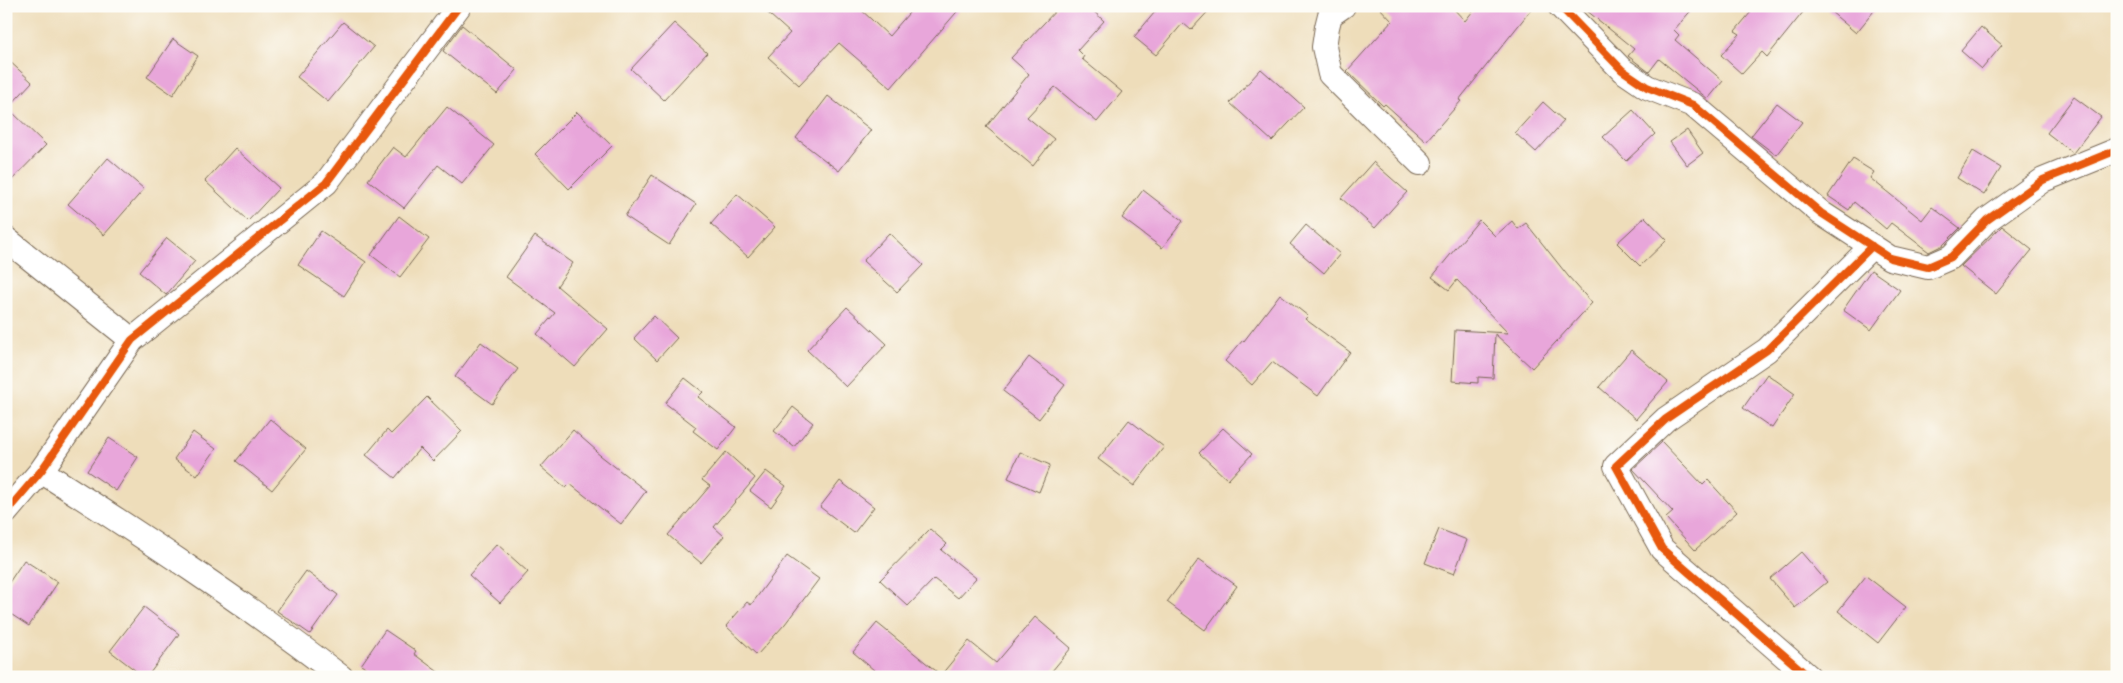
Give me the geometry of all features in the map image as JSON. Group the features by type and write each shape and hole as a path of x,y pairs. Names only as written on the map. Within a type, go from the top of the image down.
{"street":[{"path":"6,512 41,471 132,340 326,184 459,6"},
{"path":"1343,6 1330,15 1327,27 1324,47 1330,74 1420,163"},
{"path":"1560,6 1622,70 1647,87 1693,105 1821,213 1890,258 1928,267 1951,257 1988,220 2043,180 2117,150"},
{"path":"6,239 132,340"},
{"path":"1809,677 1662,548 1616,466 1666,419 1766,350 1872,246"},
{"path":"41,471 137,533 290,637 341,677"}],"building":[{"path":"760,6 857,6 889,36 915,6 962,6 891,88 839,43 799,85 768,57 790,33"},
{"path":"1060,6 1088,6 1104,21 1078,50 1084,56 1082,59 1122,92 1097,122 1055,87 1027,117 1054,139 1033,166 986,127 1029,74 1011,58"},
{"path":"1160,6 1213,6 1191,30 1183,23 1156,55 1134,37"},
{"path":"1378,6 1451,6 1465,21 1477,6 1534,6 1459,100 1461,101 1426,141 1385,104 1383,106 1347,71 1392,21"},
{"path":"1581,6 1695,6 1674,30 1679,35 1675,40 1723,81 1708,99 1659,59 1649,72 1628,56 1634,49"},
{"path":"1756,6 1808,6 1767,57 1762,52 1742,74 1721,55 1740,34 1735,31"},
{"path":"1824,6 1878,6 1856,33"},
{"path":"343,22 374,47 328,102 297,77"},
{"path":"674,23 707,53 664,100 631,69"},
{"path":"462,25 517,70 497,94 443,51"},
{"path":"1981,27 2002,45 1982,69 1961,51"},
{"path":"173,39 198,56 173,95 147,77"},
{"path":"6,58 32,82 8,108 46,145 6,186"},
{"path":"1261,69 1304,107 1272,141 1230,103"},
{"path":"828,96 871,130 839,171 796,138"},
{"path":"2074,97 2101,117 2073,153 2047,133"},
{"path":"1543,102 1564,121 1536,152 1515,133"},
{"path":"1777,103 1802,122 1776,155 1751,136"},
{"path":"447,107 494,145 462,184 438,165 404,208 368,180 393,147 406,157"},
{"path":"1633,110 1655,134 1626,161 1603,137"},
{"path":"577,112 612,146 569,189 535,154"},
{"path":"1687,130 1703,153 1687,165 1670,142"},
{"path":"235,148 279,188 248,221 205,181"},
{"path":"1973,151 2001,168 1984,195 1957,178"},
{"path":"108,158 144,189 104,235 68,204"},
{"path":"1853,159 1874,172 1870,178 1922,220 1932,207 1960,228 1943,245 1929,252 1891,223 1886,229 1854,202 1849,210 1828,196"},
{"path":"1373,162 1407,192 1375,228 1341,198"},
{"path":"652,175 696,204 669,245 625,216"},
{"path":"1143,190 1183,221 1162,248 1122,218"},
{"path":"737,194 775,227 748,257 711,224"},
{"path":"399,216 429,239 400,277 371,255"},
{"path":"1645,217 1667,240 1640,266 1617,243"},
{"path":"1479,220 1495,236 1512,221 1518,229 1526,223 1592,303 1532,368 1495,334 1493,378 1478,377 1478,383 1452,381 1455,330 1508,333 1457,280 1449,290 1432,277"},
{"path":"1306,225 1340,254 1324,273 1290,244"},
{"path":"2002,226 2032,250 1996,294 1961,266"},
{"path":"321,231 366,262 344,296 298,265"},
{"path":"889,233 923,265 897,292 863,261"},
{"path":"535,236 573,263 557,286 608,329 575,367 537,334 555,313 506,277"},
{"path":"167,238 195,261 166,295 139,272"},
{"path":"1871,270 1900,290 1871,330 1843,310"},
{"path":"1280,294 1308,316 1305,319 1350,352 1318,396 1272,362 1252,385 1225,361 1244,341"},
{"path":"847,307 887,344 846,387 807,350"},
{"path":"654,316 677,338 657,360 634,338"},
{"path":"481,342 518,369 492,404 455,377"},
{"path":"1631,350 1668,382 1636,419 1599,387"},
{"path":"1029,357 1065,385 1039,419 1003,391"},
{"path":"1767,374 1795,394 1772,428 1743,408"},
{"path":"685,378 703,392 698,397 736,427 718,450 693,431 696,427 665,403"},
{"path":"427,397 462,431 433,461 420,448 395,478 366,455 387,430 391,434"},
{"path":"793,407 813,423 794,447 774,431"},
{"path":"270,419 306,449 272,490 236,461"},
{"path":"1129,420 1164,447 1134,486 1098,459"},
{"path":"1223,428 1252,454 1228,480 1199,453"},
{"path":"573,430 596,452 646,491 621,524 570,484 566,488 541,467"},
{"path":"193,432 216,449 197,476 174,459"},
{"path":"109,438 138,457 116,491 87,471"},
{"path":"1662,442 1703,485 1708,480 1737,512 1695,550 1666,518 1673,512 1633,469"},
{"path":"726,452 755,478 714,527 724,536 701,563 668,535 710,486 702,480"},
{"path":"1020,452 1050,465 1039,492 1008,478"},
{"path":"766,471 786,486 771,507 750,491"},
{"path":"840,481 874,507 854,533 820,507"},
{"path":"930,529 947,544 941,550 976,578 958,598 934,579 908,606 880,580"},
{"path":"1439,529 1467,540 1454,574 1425,563"},
{"path":"497,544 528,572 500,603 469,575"},
{"path":"1801,552 1827,582 1795,608 1770,579"},
{"path":"787,556 819,579 785,624 757,655 726,626 747,602 751,605"},
{"path":"1199,559 1237,586 1205,630 1167,602"},
{"path":"24,560 58,582 29,626 6,611 6,587"},
{"path":"306,571 338,595 310,634 277,611"},
{"path":"1866,576 1906,607 1878,643 1838,611"},
{"path":"144,607 179,634 147,677 144,677 110,651"},
{"path":"1035,617 1071,648 1047,677 882,677 853,652 877,623 941,675 969,641 996,663"},
{"path":"385,630 416,651 414,654 445,677 379,677 361,665"}],"cycle path":[{"path":"6,512 41,471 132,340 326,183 459,6"},
{"path":"1560,6 1622,70 1647,87 1693,105 1821,213 1890,258 1928,267 1951,257 1987,220 2043,180 2117,150"},
{"path":"1809,677 1662,549 1616,466 1666,419 1767,350 1872,246"}]}
